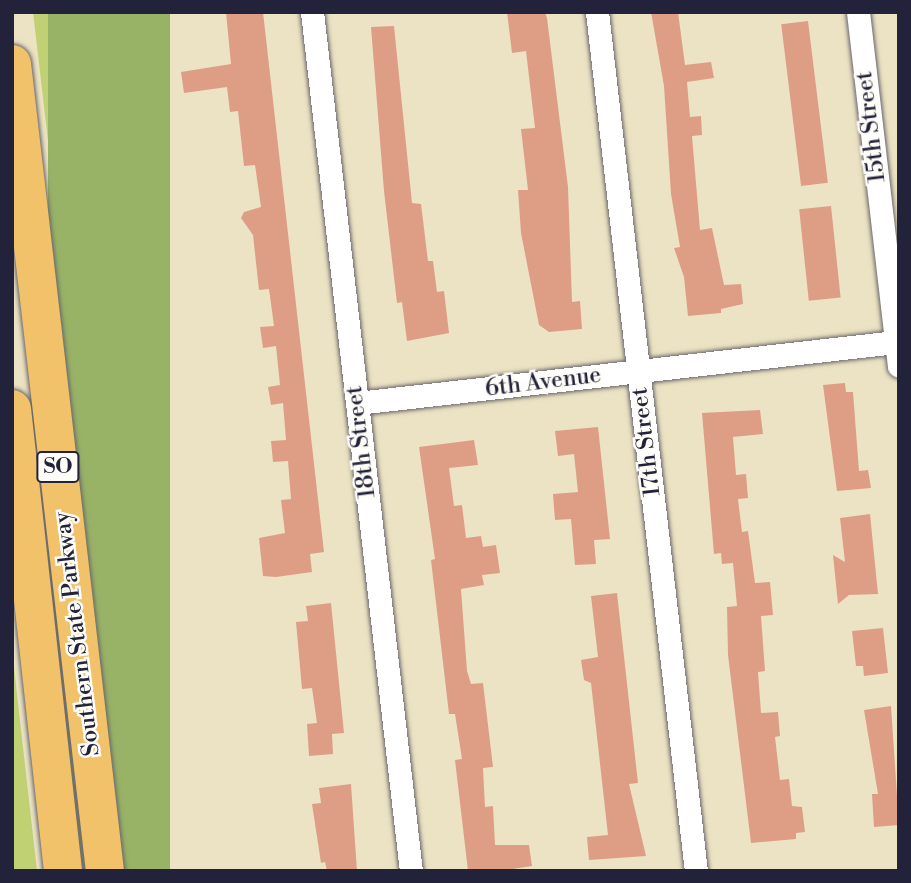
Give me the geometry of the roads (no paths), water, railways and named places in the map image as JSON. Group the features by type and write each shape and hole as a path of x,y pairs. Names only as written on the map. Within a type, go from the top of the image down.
{"highway":[{"name":"Southern State Parkway","path":"12,64 104,871"},
{"name":"Southern State Parkway","path":"12,409 63,871"}],"street":[{"name":"18th Street","path":"312,12 411,871"},
{"name":"17th Street","path":"597,12 696,871"},
{"name":"15th Street","path":"858,12 899,366"},
{"name":"6th Avenue","path":"357,403 896,341"}]}
